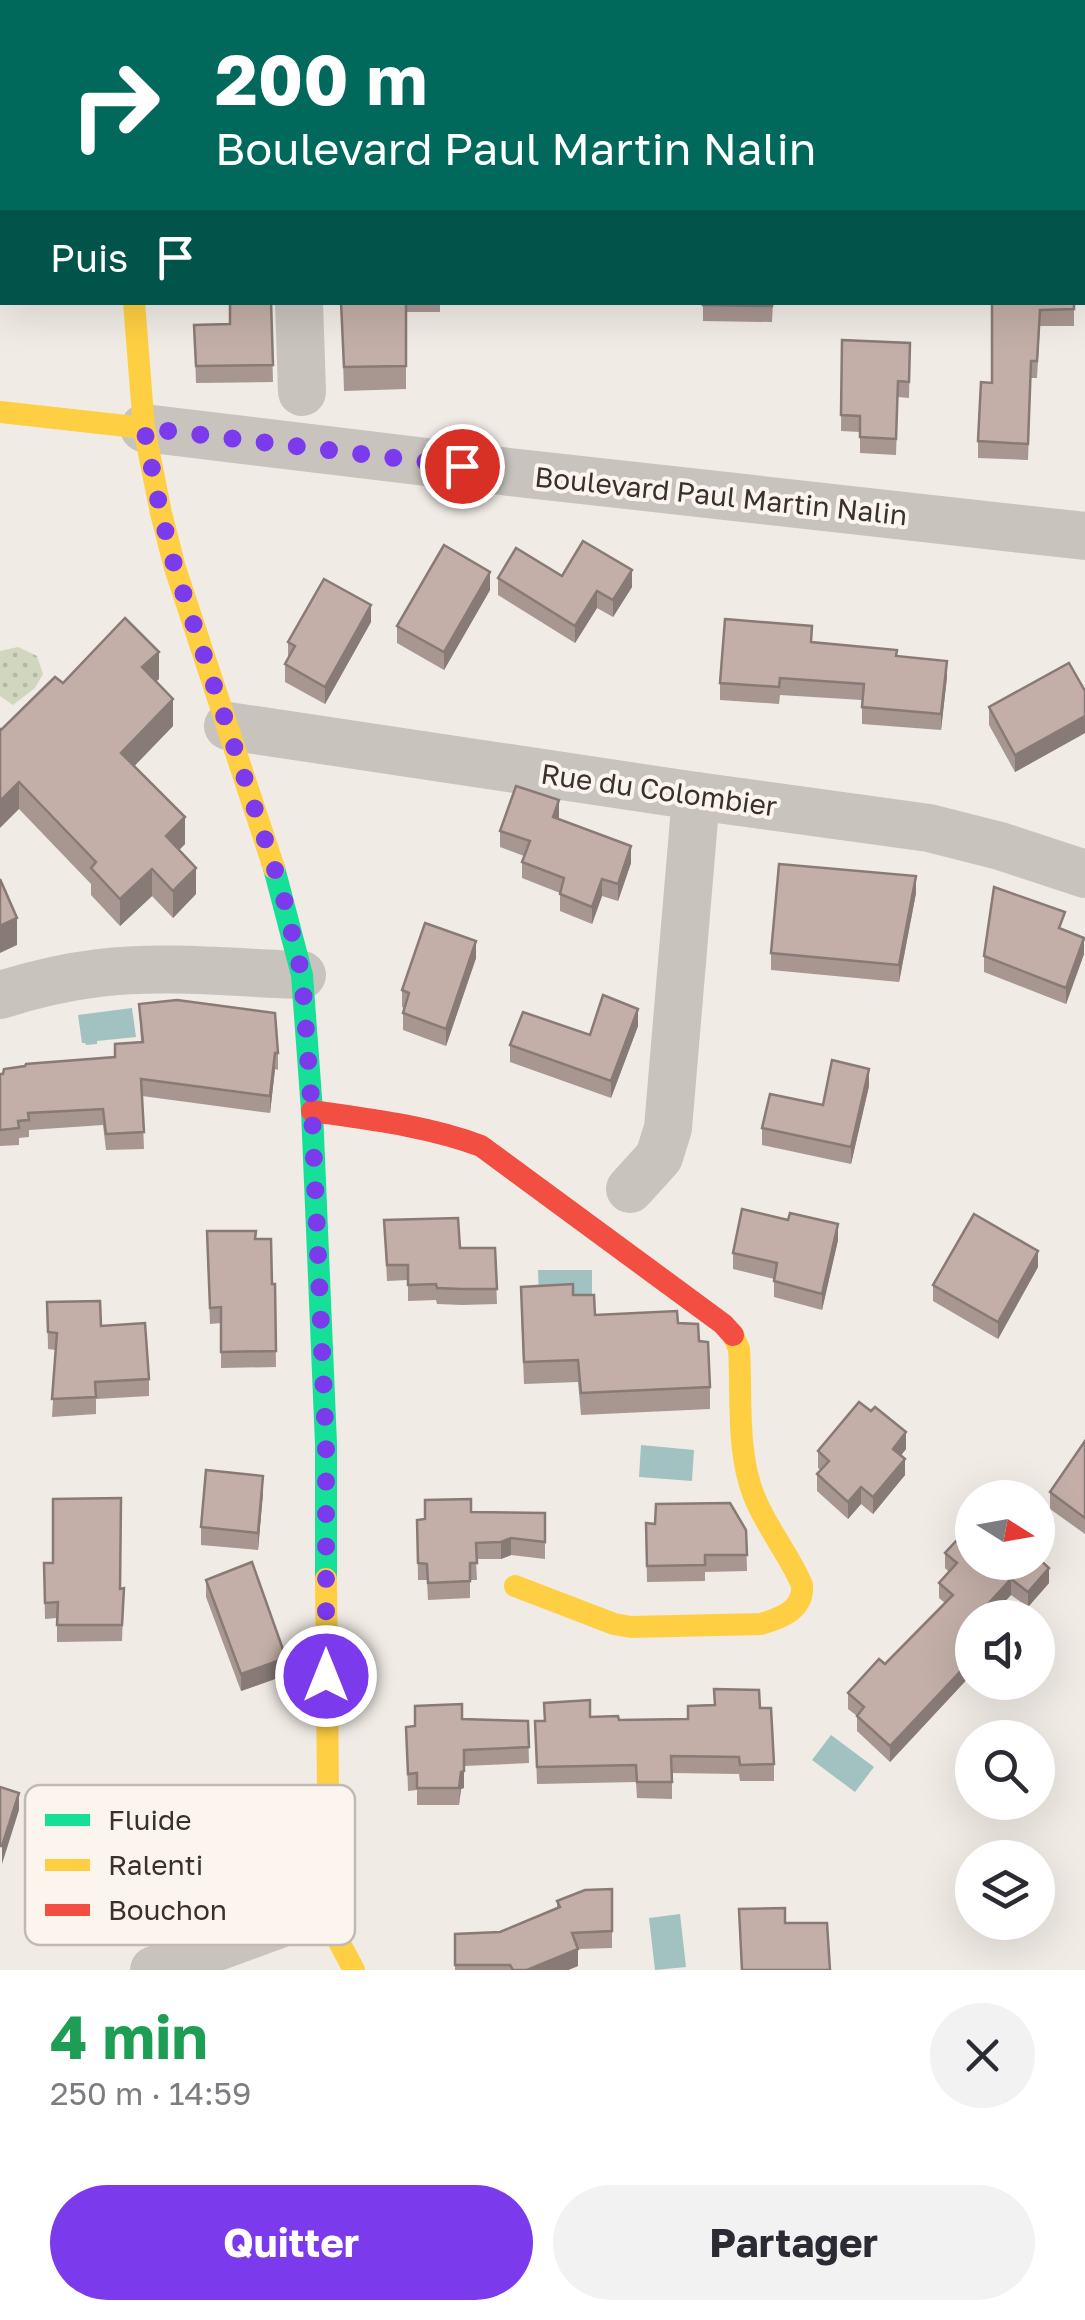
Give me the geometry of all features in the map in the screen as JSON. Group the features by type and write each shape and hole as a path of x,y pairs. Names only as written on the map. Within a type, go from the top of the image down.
{"street":[{"path":"134,305 144,428 161,514 175,568 282,891 302,975 326,1444 327,1785"},
{"path":"299,305 302,392"},
{"name":"Boulevard Paul Martin Nalin","path":"0,412 1085,536"},
{"name":"Rue du Colombier","path":"228,726 954,833 1085,874"},
{"path":"630,1189 659,1157 668,1128 696,796"},
{"path":"0,995 103,972 302,975"},
{"path":"312,1112 394,1124 482,1146 734,1336 740,1350 752,1492 800,1580 802,1593 794,1609 761,1624 631,1627 516,1586"},
{"path":"154,1970 223,1945"},
{"path":"338,1945 354,1970"}],"green space":[{"path":"18,647 37,656 43,674 35,688 13,705 0,696 0,651"}],"water":[{"path":"132,1008 136,1037 82,1043 78,1015"},
{"path":"538,1270 592,1270 592,1301 539,1301"},
{"path":"641,1445 694,1450 692,1481 639,1477"},
{"path":"831,1735 874,1767 855,1792 812,1760"},
{"path":"680,1914 686,1967 655,1970 649,1918"}],"building":[{"path":"230,305 271,305 273,365 196,366 194,325 230,324"},
{"path":"341,305 406,305 406,366 344,367"},
{"path":"992,305 1074,305 1074,309 1040,310 1037,361 1031,361 1028,444 978,441 981,382 992,383"},
{"path":"842,340 910,343 909,382 898,381 896,439 860,437 860,416 841,415"},
{"path":"583,541 632,570 613,600 597,591 575,626 498,578 516,548 562,576"},
{"path":"444,545 490,572 444,652 397,626"},
{"path":"324,579 371,605 325,687 285,664 295,646 288,642"},
{"path":"125,618 159,652 142,667 173,699 121,753 185,817 166,836 196,868 173,891 152,869 120,899 91,868 96,862 19,782 0,801 0,729 55,677 63,683"},
{"path":"725,619 812,626 811,642 897,650 896,656 947,661 941,714 862,707 864,684 780,678 779,687 720,683"},
{"path":"1069,663 1085,691 1085,716 1015,755 989,707"},
{"path":"516,786 559,800 553,817 631,846 618,884 602,879 592,907 560,894 564,878 522,862 530,841 500,831"},
{"path":"779,864 916,876 899,965 771,953"},
{"path":"0,879 17,918 0,926"},
{"path":"994,887 1065,912 1059,928 1084,938 1066,988 984,956"},
{"path":"425,923 476,941 446,1029 403,1013 409,993 402,990"},
{"path":"603,995 638,1009 611,1081 510,1045 523,1012 590,1035"},
{"path":"177,1000 275,1013 278,1053 270,1096 141,1079 144,1132 106,1134 103,1109 28,1113 29,1120 18,1121 19,1128 0,1130 0,1074 4,1069 115,1057 115,1044 143,1042 139,1004"},
{"path":"832,1060 869,1069 851,1147 762,1128 770,1094 823,1105"},
{"path":"742,1209 788,1220 790,1213 838,1224 822,1294 774,1281 777,1263 733,1253"},
{"path":"974,1214 1038,1251 998,1322 933,1285"},
{"path":"458,1218 460,1248 495,1248 497,1289 408,1285 408,1265 387,1265 384,1220"},
{"path":"207,1231 256,1231 255,1239 271,1239 276,1351 221,1352 221,1307 210,1308"},
{"path":"573,1284 573,1295 594,1295 595,1315 677,1311 678,1323 698,1324 699,1341 708,1342 710,1387 581,1393 578,1360 524,1362 521,1287"},
{"path":"100,1301 101,1326 145,1323 149,1379 95,1382 96,1397 52,1399 57,1333 48,1332 47,1302"},
{"path":"859,1402 871,1411 875,1407 906,1432 893,1449 905,1459 873,1497 861,1487 848,1502 817,1474 829,1461 818,1451"},
{"path":"1085,1441 1085,1518 1055,1496 1055,1485"},
{"path":"206,1470 263,1476 258,1533 201,1527"},
{"path":"121,1498 122,1625 57,1625 58,1602 45,1603 44,1563 53,1563 53,1499"},
{"path":"471,1499 471,1512 545,1513 545,1542 511,1538 476,1543 477,1563 470,1563 470,1581 428,1583 427,1564 418,1563 417,1520 425,1519 425,1500"},
{"path":"730,1503 746,1530 747,1555 705,1555 705,1565 647,1566 646,1523 655,1524 656,1504"},
{"path":"955,1542 955,1561 945,1553"},
{"path":"252,1562 286,1658 241,1674 206,1580"},
{"path":"955,1565 955,1580 1010,1580 992,1600 955,1600 955,1677 890,1746 857,1716 864,1707 848,1693 879,1659 885,1664 953,1595 939,1583"},
{"path":"1012,1580 1038,1580 1028,1592"},
{"path":"714,1689 759,1690 760,1708 771,1708 774,1764 740,1765 739,1757 671,1756 672,1782 637,1782 636,1765 537,1767 535,1721 545,1721 544,1703 590,1700 590,1717 688,1719 688,1706 715,1705"},
{"path":"462,1704 462,1719 528,1721 529,1747 464,1750 459,1788 417,1788 417,1773 408,1774 406,1727 415,1726 415,1706"},
{"path":"0,1787 19,1793 2,1846 0,1846"},
{"path":"612,1889 612,1931 572,1933 578,1949 527,1970 513,1970 510,1965 455,1965 455,1934 500,1932 560,1907 557,1901 585,1890"},
{"path":"785,1908 785,1923 827,1923 830,1970 742,1970 739,1909"}],"traffic: fast":[{"path":"274,868 302,975 312,1111 326,1444 326,1579"}],"traffic: slow":[{"path":"134,305 144,428 161,513 175,568 274,868"},
{"path":"0,412 144,428"},
{"path":"515,1586 631,1627 761,1624 795,1607 802,1585 748,1479 742,1442 739,1349 733,1335"},
{"path":"326,1579 328,1785"},
{"path":"341,1945 354,1970"}],"traffic: jam":[{"path":"312,1111 419,1128 481,1146 733,1335"}],"route":[{"path":"326,1676 326,1444 302,975 282,891 175,568 144,428 462,466"}]}
